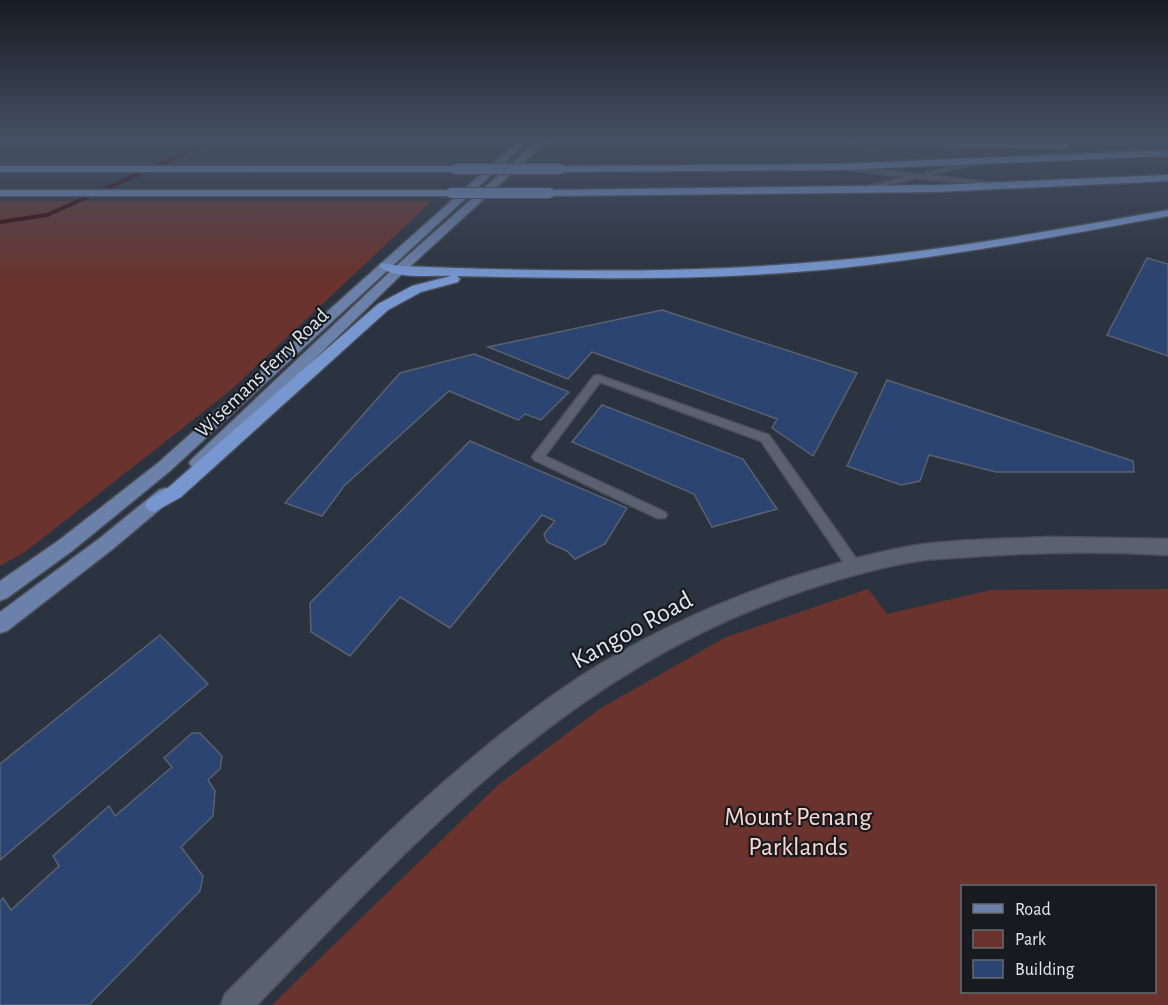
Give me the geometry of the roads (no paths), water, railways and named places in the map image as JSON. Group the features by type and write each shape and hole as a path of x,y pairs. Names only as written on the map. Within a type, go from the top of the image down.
{"highway":[{"path":"0,193 550,193 935,188"},
{"path":"392,268 512,275 678,273 838,264 975,246 1168,213"},
{"path":"154,505 175,492 357,328 398,297 421,287 450,280 512,275"}],"main road":[{"name":"Wisemans Ferry Road","path":"0,624 45,592 154,505 475,188"},
{"name":"Wisemans Ferry Road","path":"0,592 65,546 164,467 487,188"}],"street":[{"name":"Kangoo Road","path":"236,1005 434,808 492,756 548,713 610,672 707,619 775,591 915,553 1041,544 1168,547"}],"lane":[{"path":"855,190 864,188"},
{"path":"661,515 538,457 598,378 765,438 855,568"}],"waterway":[{"path":"0,222 47,215 107,188"}],"park label":[{"name":"Mount Penang Parklands","path":"798,832"}]}
